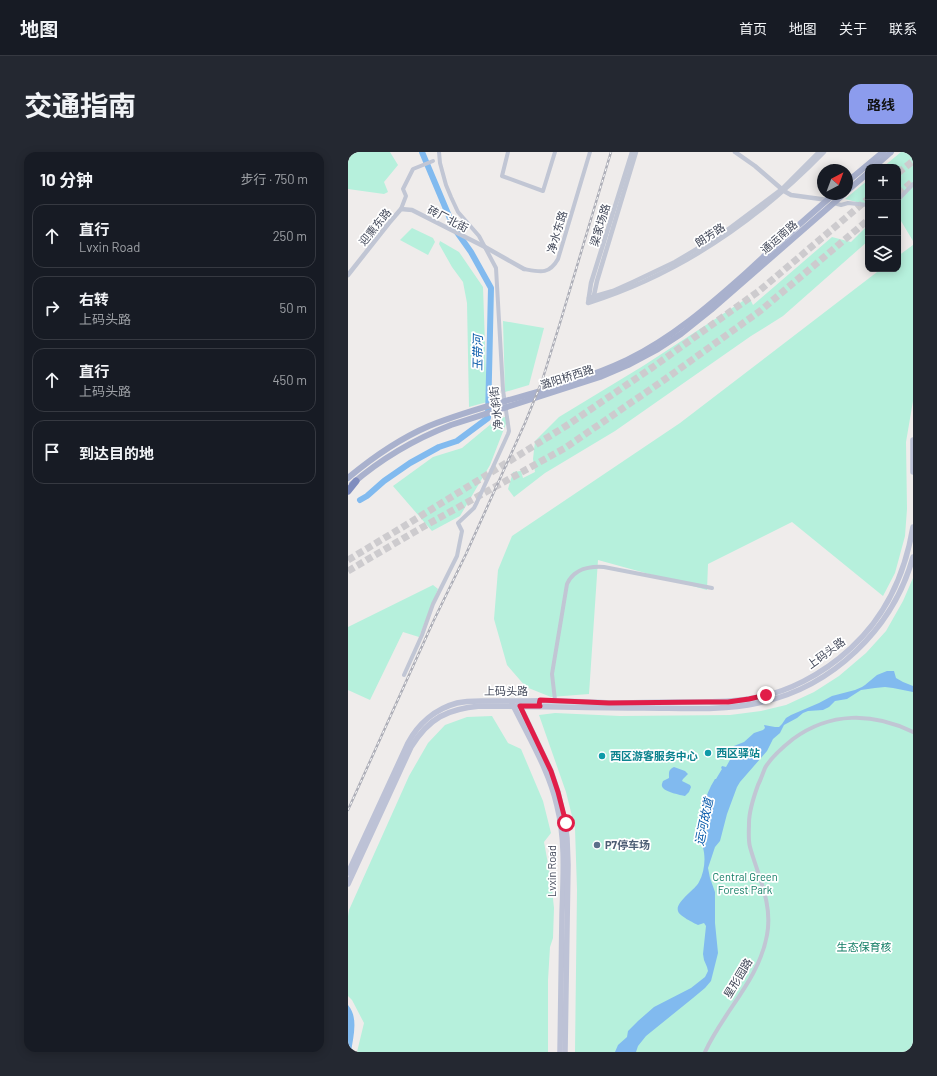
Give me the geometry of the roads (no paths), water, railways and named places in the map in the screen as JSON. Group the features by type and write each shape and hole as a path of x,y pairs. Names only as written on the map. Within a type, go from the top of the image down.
{"highway":[{"path":"348,491 356,481"}],"main road":[{"path":"853,177 883,152"},
{"path":"878,164 892,152"},
{"path":"853,186 865,176"},
{"name":"通运南路","path":"727,293 827,200"},
{"name":"通运南路","path":"727,293 837,200"},
{"name":"潞阳桥西路","path":"348,478 394,444 412,434 448,419 568,383 626,360 656,345 727,293"},
{"name":"潞阳桥西路","path":"348,487 370,469 397,451 432,433 451,425 600,377 628,365 658,349 681,334 711,310 727,293"},
{"path":"913,440 913,472"},
{"name":"上码头路","path":"767,698 817,674 846,653 869,630 883,610 897,585 905,564 913,528"},
{"name":"上码头路","path":"348,884 356,861 404,750 412,735 431,716 449,706 468,701 493,704 514,702 540,703 601,708 729,704 749,699 767,698 797,690 809,685 839,666 857,651 874,633 898,596 907,576 913,557"},
{"name":"上码头路","path":"520,706 555,700 609,703 729,704"},
{"name":"Lvxin Road","path":"514,702 520,706 551,771 566,823 568,884 565,1052"},
{"name":"Lvxin Road","path":"514,702 552,787 560,821 563,854 560,1052"},
{"name":"上码头路","path":"348,873 356,861"}],"street":[{"path":"508,152 502,176 543,191 555,152"},
{"name":"净水东路","path":"485,247 524,269 546,272 555,265 590,152"},
{"name":"梁家场路","path":"590,300 592,283 632,152"},
{"name":"梁家场路","path":"590,300 636,152"},
{"path":"735,152 791,195 817,199"},
{"name":"朗芳路","path":"783,190 819,152"},
{"name":"朗芳路","path":"590,300 633,282 695,251 722,234 783,190 824,152"},
{"name":"净水斜街","path":"404,675 422,635 433,604 457,556 462,531 458,523 474,508 509,431 503,390 496,268 479,236 458,212 446,185 439,154"},
{"path":"402,209 406,196 403,189 413,169 433,161"},
{"path":"901,197 913,184"},
{"path":"827,200 841,205 848,203 865,205"},
{"name":"砖厂北街","path":"402,209 412,210 485,247"},
{"name":"迎熏东路","path":"348,275 402,209"},
{"path":"555,700 552,674 567,584 576,572 586,568 604,567 712,588"},
{"name":"星形园路","path":"705,1052 708,1044 724,1018 753,976 762,956 767,935 769,914 764,889 749,845 749,820 754,796 766,767 786,744 818,724 857,718 870,719 893,724 913,732"}],"water":[{"name":"运河故道","path":"887,671 894,671 896,678 913,686 913,692 885,687 861,690 847,699 835,701 823,710 808,711 803,713 784,725 780,733 773,739 767,751 740,782 727,814 720,841 715,847 708,868 715,892 715,923 718,953 711,981 705,988 646,1036 638,1046 636,1052 615,1052 618,1045 627,1037 628,1031 654,1007 691,988 705,977 708,971 703,954 706,926 704,923 698,925 684,917 679,913 678,907 682,900 697,885 701,877 704,865 704,853 698,837 703,807 711,786 722,769 722,766 726,767 731,758 728,755 734,746 744,742 754,733 763,730 765,728 764,725 779,727 786,718 791,715 832,696 862,687 877,675"},
{"path":"674,767 685,771 688,774 682,781 691,787 685,796 667,791 662,786 663,781 669,778 669,771"},
{"path":"348,1005 354,1022 351,1052 348,1052"}],"waterway":[{"name":"玉带河","path":"360,500 410,463 439,447 457,441 488,418 491,288 471,252 454,228 422,152"}],"tunnel":[{"path":"901,171 913,161"},
{"path":"901,191 913,181"},
{"path":"348,560 566,426 653,367 759,291 867,200"},
{"path":"348,571 421,528 565,448 664,380 760,311 865,223"}],"railway":[{"path":"348,810 433,622 466,554 525,423 542,381 611,152"}],"place":[{"name":"西区驿站","path":"708,753"},
{"name":"西区游客服务中心","path":"602,756"},
{"name":"P7停车场","path":"597,845"}],"park label":[{"name":"Central Green Forest Park","path":"745,883"},
{"name":"生态保育核","path":"864,947"}]}
